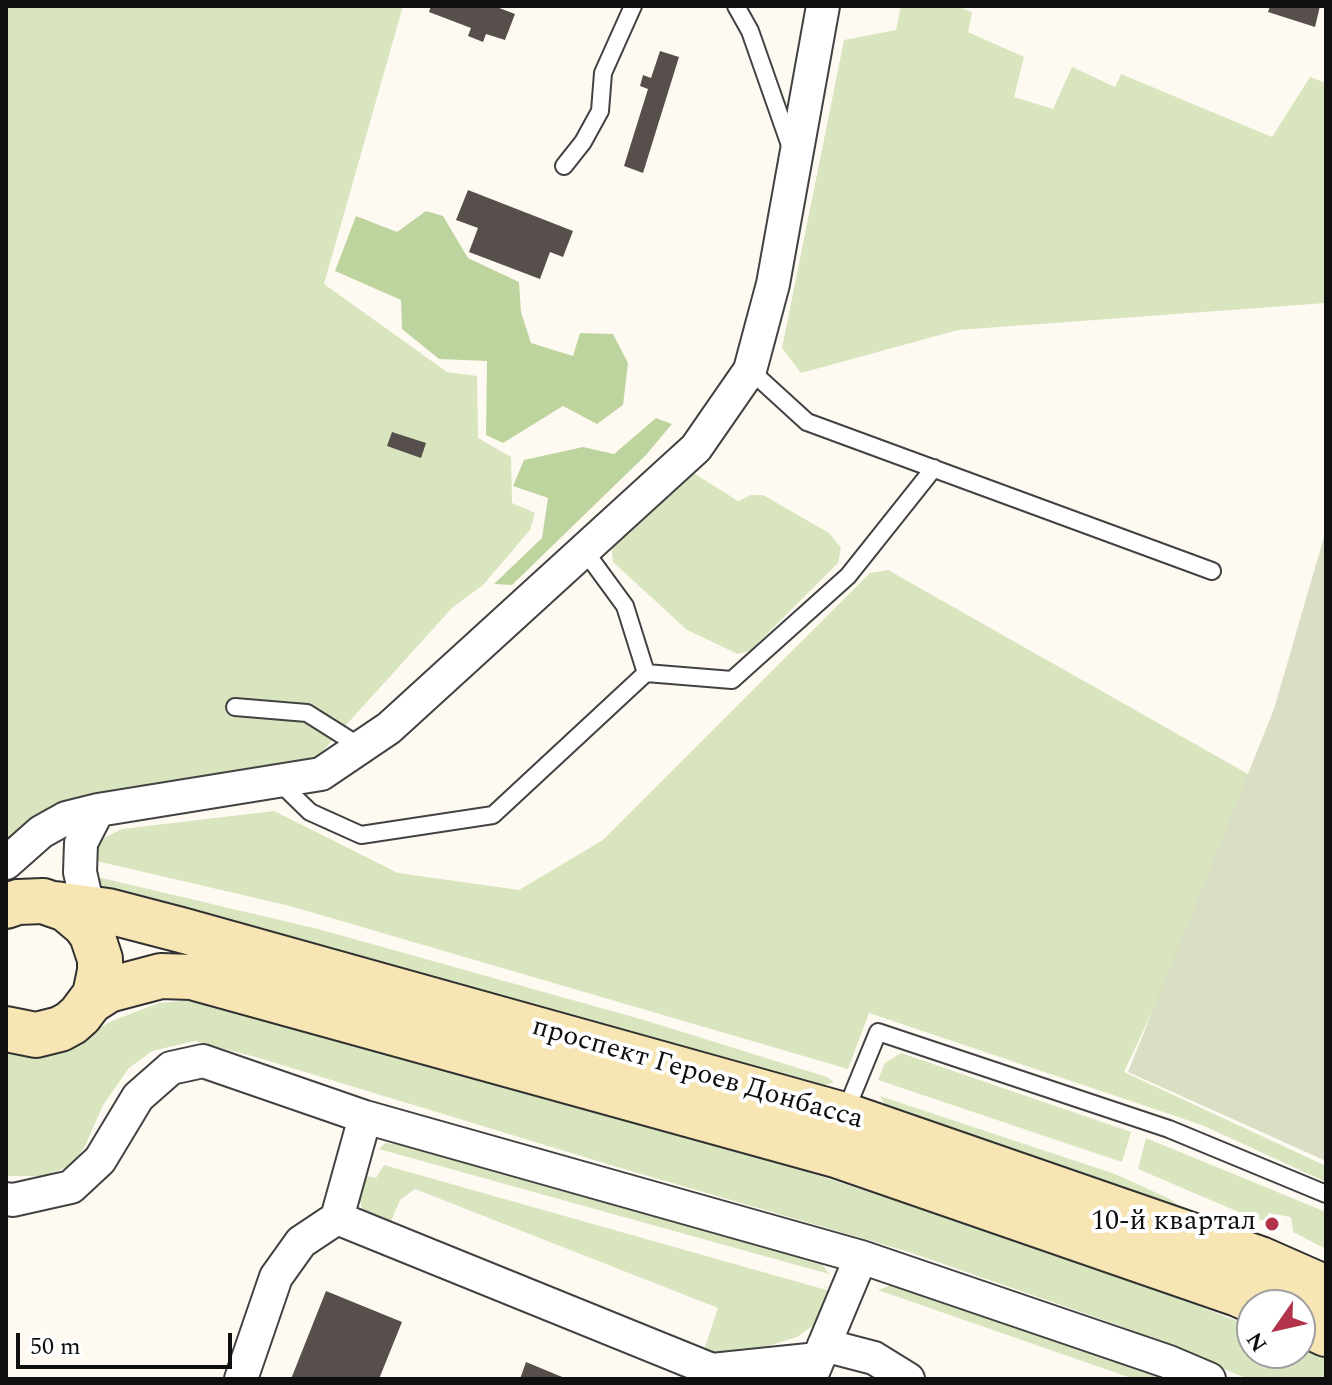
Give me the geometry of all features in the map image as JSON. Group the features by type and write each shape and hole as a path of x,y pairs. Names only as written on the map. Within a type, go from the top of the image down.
{"street":[{"path":"6,863 41,832 66,818 98,810 321,774 389,728 696,448 750,370 773,284 823,6"},
{"path":"91,1001 99,983 100,971 80,919 81,843 98,810"},
{"name":"проспект Героев Донбасса","path":"6,906 30,900 80,919 181,930 844,1115 1260,1259 1326,1288"},
{"name":"проспект Героев Донбасса","path":"6,1029 36,1035 60,1029 108,990 161,976 192,977 836,1155 1236,1293"},
{"path":"6,1199 71,1187 100,1160 138,1097 171,1068 203,1061 365,1117 861,1257 1169,1362 1209,1379"},
{"path":"241,1379 276,1277 301,1242 337,1218 365,1117"},
{"path":"337,1218 710,1375 817,1361 874,1358 908,1379"},
{"path":"817,1361 861,1257"}],"lane":[{"path":"564,166 583,142 600,111 603,73 633,6"},
{"path":"736,6 750,31 796,164"},
{"path":"750,370 807,422 1212,571"},
{"path":"278,781 310,812 361,835 493,815 646,673 732,680 848,576 934,468"},
{"path":"584,550 625,606 646,673"},
{"path":"235,707 307,713 361,747"},
{"path":"844,1115 878,1032 1169,1129 1326,1194"}],"green space":[{"path":"6,6 403,6 324,284 447,372 477,376 478,438 511,457 512,503 535,513 530,530 483,585 452,608 318,756 56,807 6,853"},
{"path":"901,6 956,6 972,12 968,32 1024,57 1014,97 1053,109 1072,67 1115,87 1121,74 1272,137 1310,77 1326,83 1326,303 958,330 801,373 782,348 844,40 896,30"},
{"path":"426,211 443,216 468,258 519,282 521,312 531,343 573,356 580,333 613,334 628,363 623,405 597,424 563,406 503,443 486,435 487,361 439,359 402,329 401,300 335,271 356,216 397,232"},
{"path":"656,418 672,424 646,455 512,585 494,584 542,538 548,498 513,486 524,460 583,447 614,454"},
{"path":"695,474 738,501 751,495 763,495 829,533 841,548 838,563 750,651 738,654 687,630 613,562 611,541 677,475"},
{"path":"1326,530 1326,1161 1128,1072 1274,709"},
{"path":"888,570 1248,774 1202,905 1124,1072 1326,1166 1326,1182 1202,1125 869,1013 848,1069 290,906 92,860 102,839 122,829 274,811 398,873 519,890 603,840 870,573"},
{"path":"93,876 318,929 644,1020 827,1077 834,1082 812,1089 105,892"},
{"path":"194,1000 765,1158 1096,1266 1236,1321 1236,1369 1316,1369 1316,1353 1326,1357 1326,1379 1248,1379 1118,1325 909,1252 195,1041 152,1051 129,1068 103,1105 73,1165 43,1176 6,1176 6,1051 59,1050 112,1021 159,1003"},
{"path":"901,1053 1131,1132 1122,1162 878,1080 885,1063"},
{"path":"880,1096 1115,1174 1170,1199 1186,1212 890,1115"},
{"path":"1146,1138 1326,1212 1326,1249 1293,1232 1291,1217 1269,1213 1266,1221 1248,1216 1138,1169"},
{"path":"385,1143 418,1147 819,1259 829,1274 379,1149"},
{"path":"384,1165 830,1291 824,1318 797,1337 727,1359 704,1350 718,1308 415,1189 400,1200 389,1226 363,1213 359,1196 363,1175 376,1178"},
{"path":"894,1284 1166,1379 1134,1379 878,1290"}],"building":[{"path":"431,6 494,6 515,14 505,40 486,34 483,42 468,36 471,28 429,12"},
{"path":"1270,6 1320,6 1315,27 1268,12"},
{"path":"660,51 679,57 643,173 624,166 648,89 640,86 643,75 651,78"},
{"path":"468,190 573,231 563,257 550,252 540,279 469,252 478,228 456,220"},
{"path":"392,432 426,443 421,458 387,446"},
{"path":"326,1291 402,1322 379,1379 291,1379"},
{"path":"526,1362 567,1379 520,1379"}],"place":[{"name":"10-й квартал","path":"1272,1224"}]}
